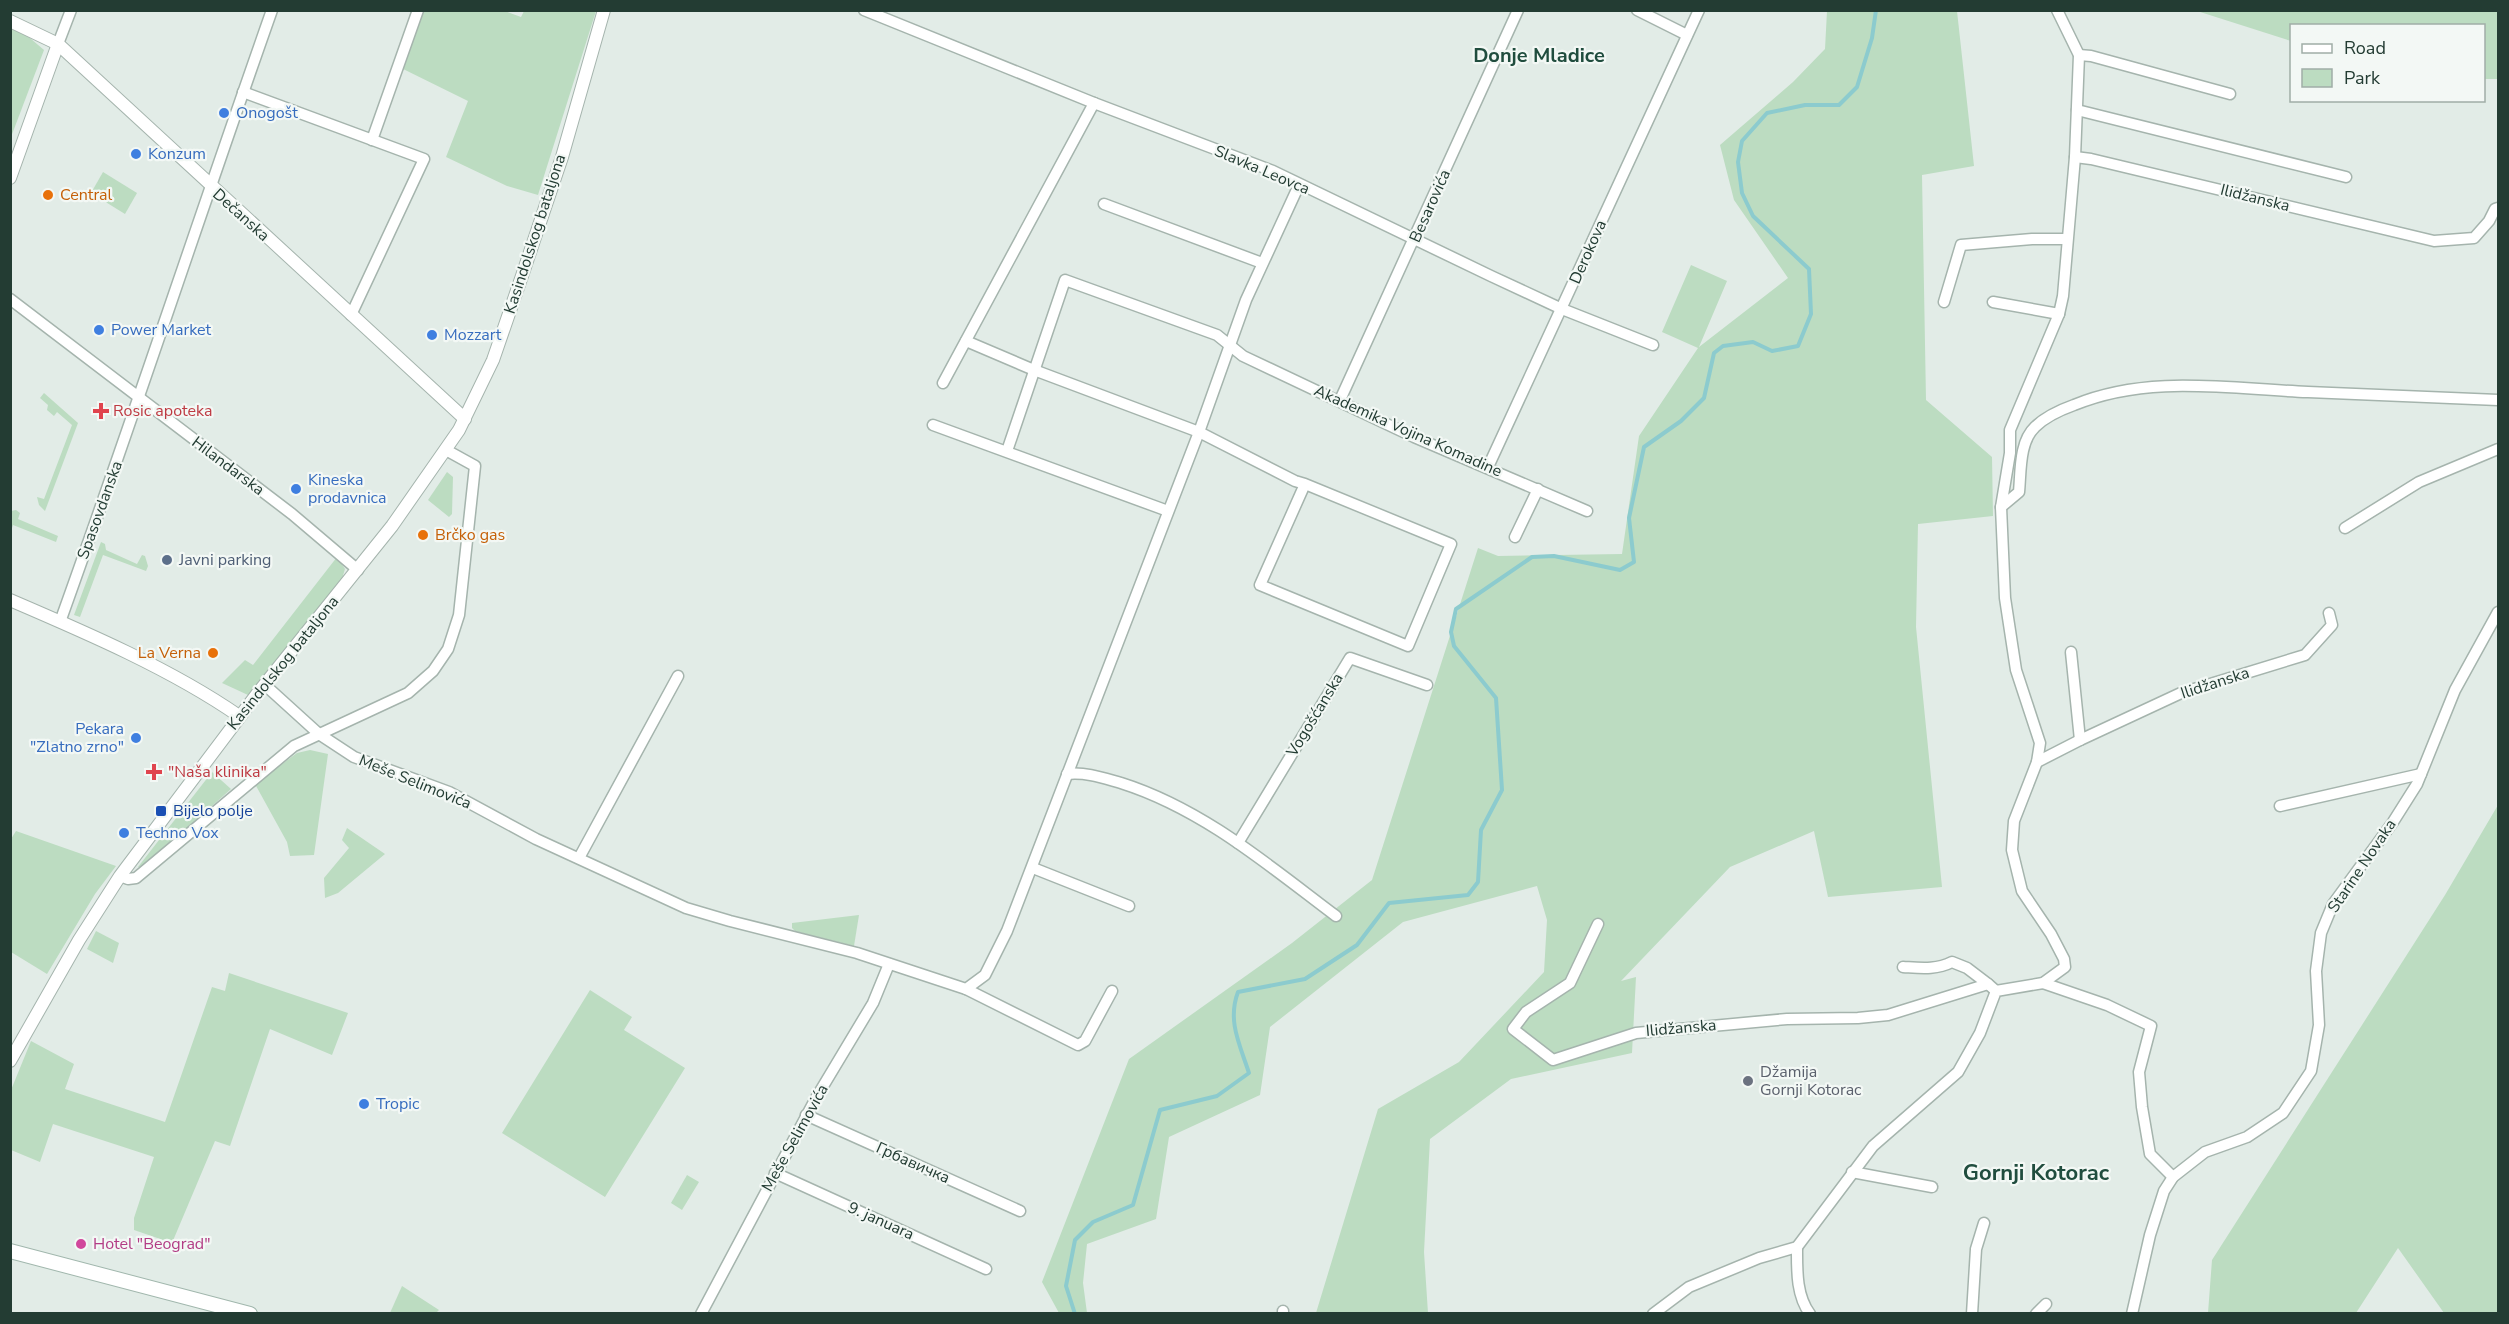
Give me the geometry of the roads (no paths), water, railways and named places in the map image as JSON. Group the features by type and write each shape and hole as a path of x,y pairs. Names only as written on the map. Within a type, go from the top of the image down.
{"main road":[{"path":"10,1251 250,1314"}],"street":[{"path":"10,178 71,10"},
{"path":"372,140 418,10"},
{"name":"Kasindolskog bataljona","path":"10,1061 79,940 120,876 239,716 358,570 446,450 465,419 493,360 523,273 562,157 604,10"},
{"name":"Slavka Leovca","path":"864,10 1094,103 1273,171 1562,309 1653,345"},
{"name":"Besarovića","path":"1340,400 1518,10"},
{"path":"1637,10 1687,35"},
{"name":"Derokova","path":"1488,467 1699,10"},
{"path":"2043,983 2064,967 2064,959 2051,934 2022,891 2012,850 2014,821 2037,762 2040,743 2016,670 2005,598 2001,507 2010,453 2010,430 2059,314 2075,157 2079,56 2057,10"},
{"name":"Spasovdanska","path":"60,622 140,398 176,284 271,11"},
{"name":"Dečanska","path":"10,21 58,44 465,419"},
{"path":"2079,56 2091,56 2230,93"},
{"path":"243,92 424,159 351,315"},
{"path":"943,383 1094,103"},
{"path":"2077,110 2346,177"},
{"name":"Ilidžanska","path":"2075,157 2187,180 2434,241 2474,238 2489,221 2495,209 2499,208"},
{"path":"966,989 985,975 998,953 1133,607 1246,300 1299,184"},
{"path":"1104,204 1262,263"},
{"path":"1944,302 1961,245 2032,239 2067,239"},
{"name":"Akademika Vojina Komadine","path":"1007,451 1065,280 1217,335 1243,356 1414,437 1587,511"},
{"name":"Hilandarska","path":"10,299 292,514 358,570"},
{"path":"1993,302 2059,314"},
{"path":"966,341 1034,370 1199,432 1305,484 1451,544 1408,646 1260,585 1305,484"},
{"path":"2001,507 2019,492 2025,444 2030,432 2047,417 2104,394 2155,386 2187,384 2282,391 2499,400"},
{"path":"933,425 1168,511"},
{"path":"2345,528 2419,482 2499,449"},
{"path":"120,876 128,879 136,878 294,746 415,689 433,671 448,649 461,605 475,466 446,450"},
{"path":"1515,537 1538,489"},
{"path":"10,600 111,645 239,716"},
{"name":"Starine Novaka","path":"2132,1314 2150,1235 2164,1191 2173,1178 2205,1152 2247,1137 2283,1113 2311,1071 2319,1025 2316,971 2321,933 2333,904 2393,822 2421,774 2456,690 2499,612"},
{"name":"Ilidžanska","path":"2037,762 2181,693 2305,655 2332,624 2329,613"},
{"path":"2071,652 2080,740"},
{"name":"Vogošćanska","path":"1238,843 1350,658 1427,685"},
{"path":"579,858 678,676"},
{"name":"Meše Selimovića","path":"266,685 319,735 354,757 449,792 536,839 697,912 889,964 966,989 1078,1045 1085,1041 1112,991"},
{"path":"1067,774 1091,774 1140,789 1201,818 1336,916"},
{"path":"2280,806 2421,774"},
{"path":"1033,868 1129,906"},
{"name":"Ilidžanska","path":"1598,924 1570,983 1526,1012 1513,1029 1553,1060 1636,1033 1787,1019 1888,1015 1992,987 2043,983 2107,1005 2151,1026 2139,1072 2142,1107 2150,1154 2173,1178"},
{"path":"1810,1314 1801,1295 1797,1276 1797,1247 1873,1146 1958,1072 1980,1033 1992,987 1967,968 1952,962 1943,967 1927,969 1903,967"},
{"name":"Meše Selimovića","path":"701,1314 806,1115 873,1002 889,964"},
{"name":"Грбавичка","path":"806,1115 1020,1211"},
{"path":"1852,1172 1932,1187"},
{"name":"9. januara","path":"775,1173 986,1269"},
{"path":"1972,1314 1976,1249 1984,1223"},
{"path":"1653,1314 1689,1287 1759,1258 1797,1247"},
{"path":"2036,1314 2046,1304"}],"waterway":[{"path":"1075,1314 1066,1286 1075,1240 1093,1222 1133,1205 1160,1110 1217,1096 1249,1073 1234,1023 1238,992 1305,979 1357,945 1389,903 1468,895 1478,882 1481,830 1502,790 1496,698 1454,646 1451,632 1456,609 1532,557 1554,556 1620,570 1634,562 1629,518 1644,447 1681,421 1704,398 1714,353 1723,346 1753,342 1772,351 1798,346 1811,314 1809,269 1753,216 1742,193 1738,162 1742,141 1767,113 1805,105 1839,105 1857,87 1872,38 1876,10"}],"place":[{"name":"Onogošt","path":"224,113"},
{"name":"Konzum","path":"136,154"},
{"name":"Central","path":"48,195"},
{"name":"Power Market","path":"99,330"},
{"name":"Mozzart","path":"432,335"},
{"name":"Rosic apoteka","path":"101,411"},
{"name":"Kineska prodavnica","path":"296,489"},
{"name":"Brčko gas","path":"423,535"},
{"name":"Javni parking","path":"167,560"},
{"name":"La Verna","path":"213,653"},
{"name":"Pekara \"Zlatno zrno\"","path":"136,738"},
{"name":"\"Naša klinika\"","path":"154,772"},
{"name":"Bijelo polje","path":"161,811"},
{"name":"Techno Vox","path":"124,833"},
{"name":"Džamija Gornji Kotorac","path":"1748,1081"},
{"name":"Tropic","path":"364,1104"},
{"name":"Hotel \"Beograd\"","path":"81,1244"}],"district":[{"name":"Donje Mladice","path":"1539,55"},
{"name":"Gornji Kotorac","path":"2036,1173"}]}
